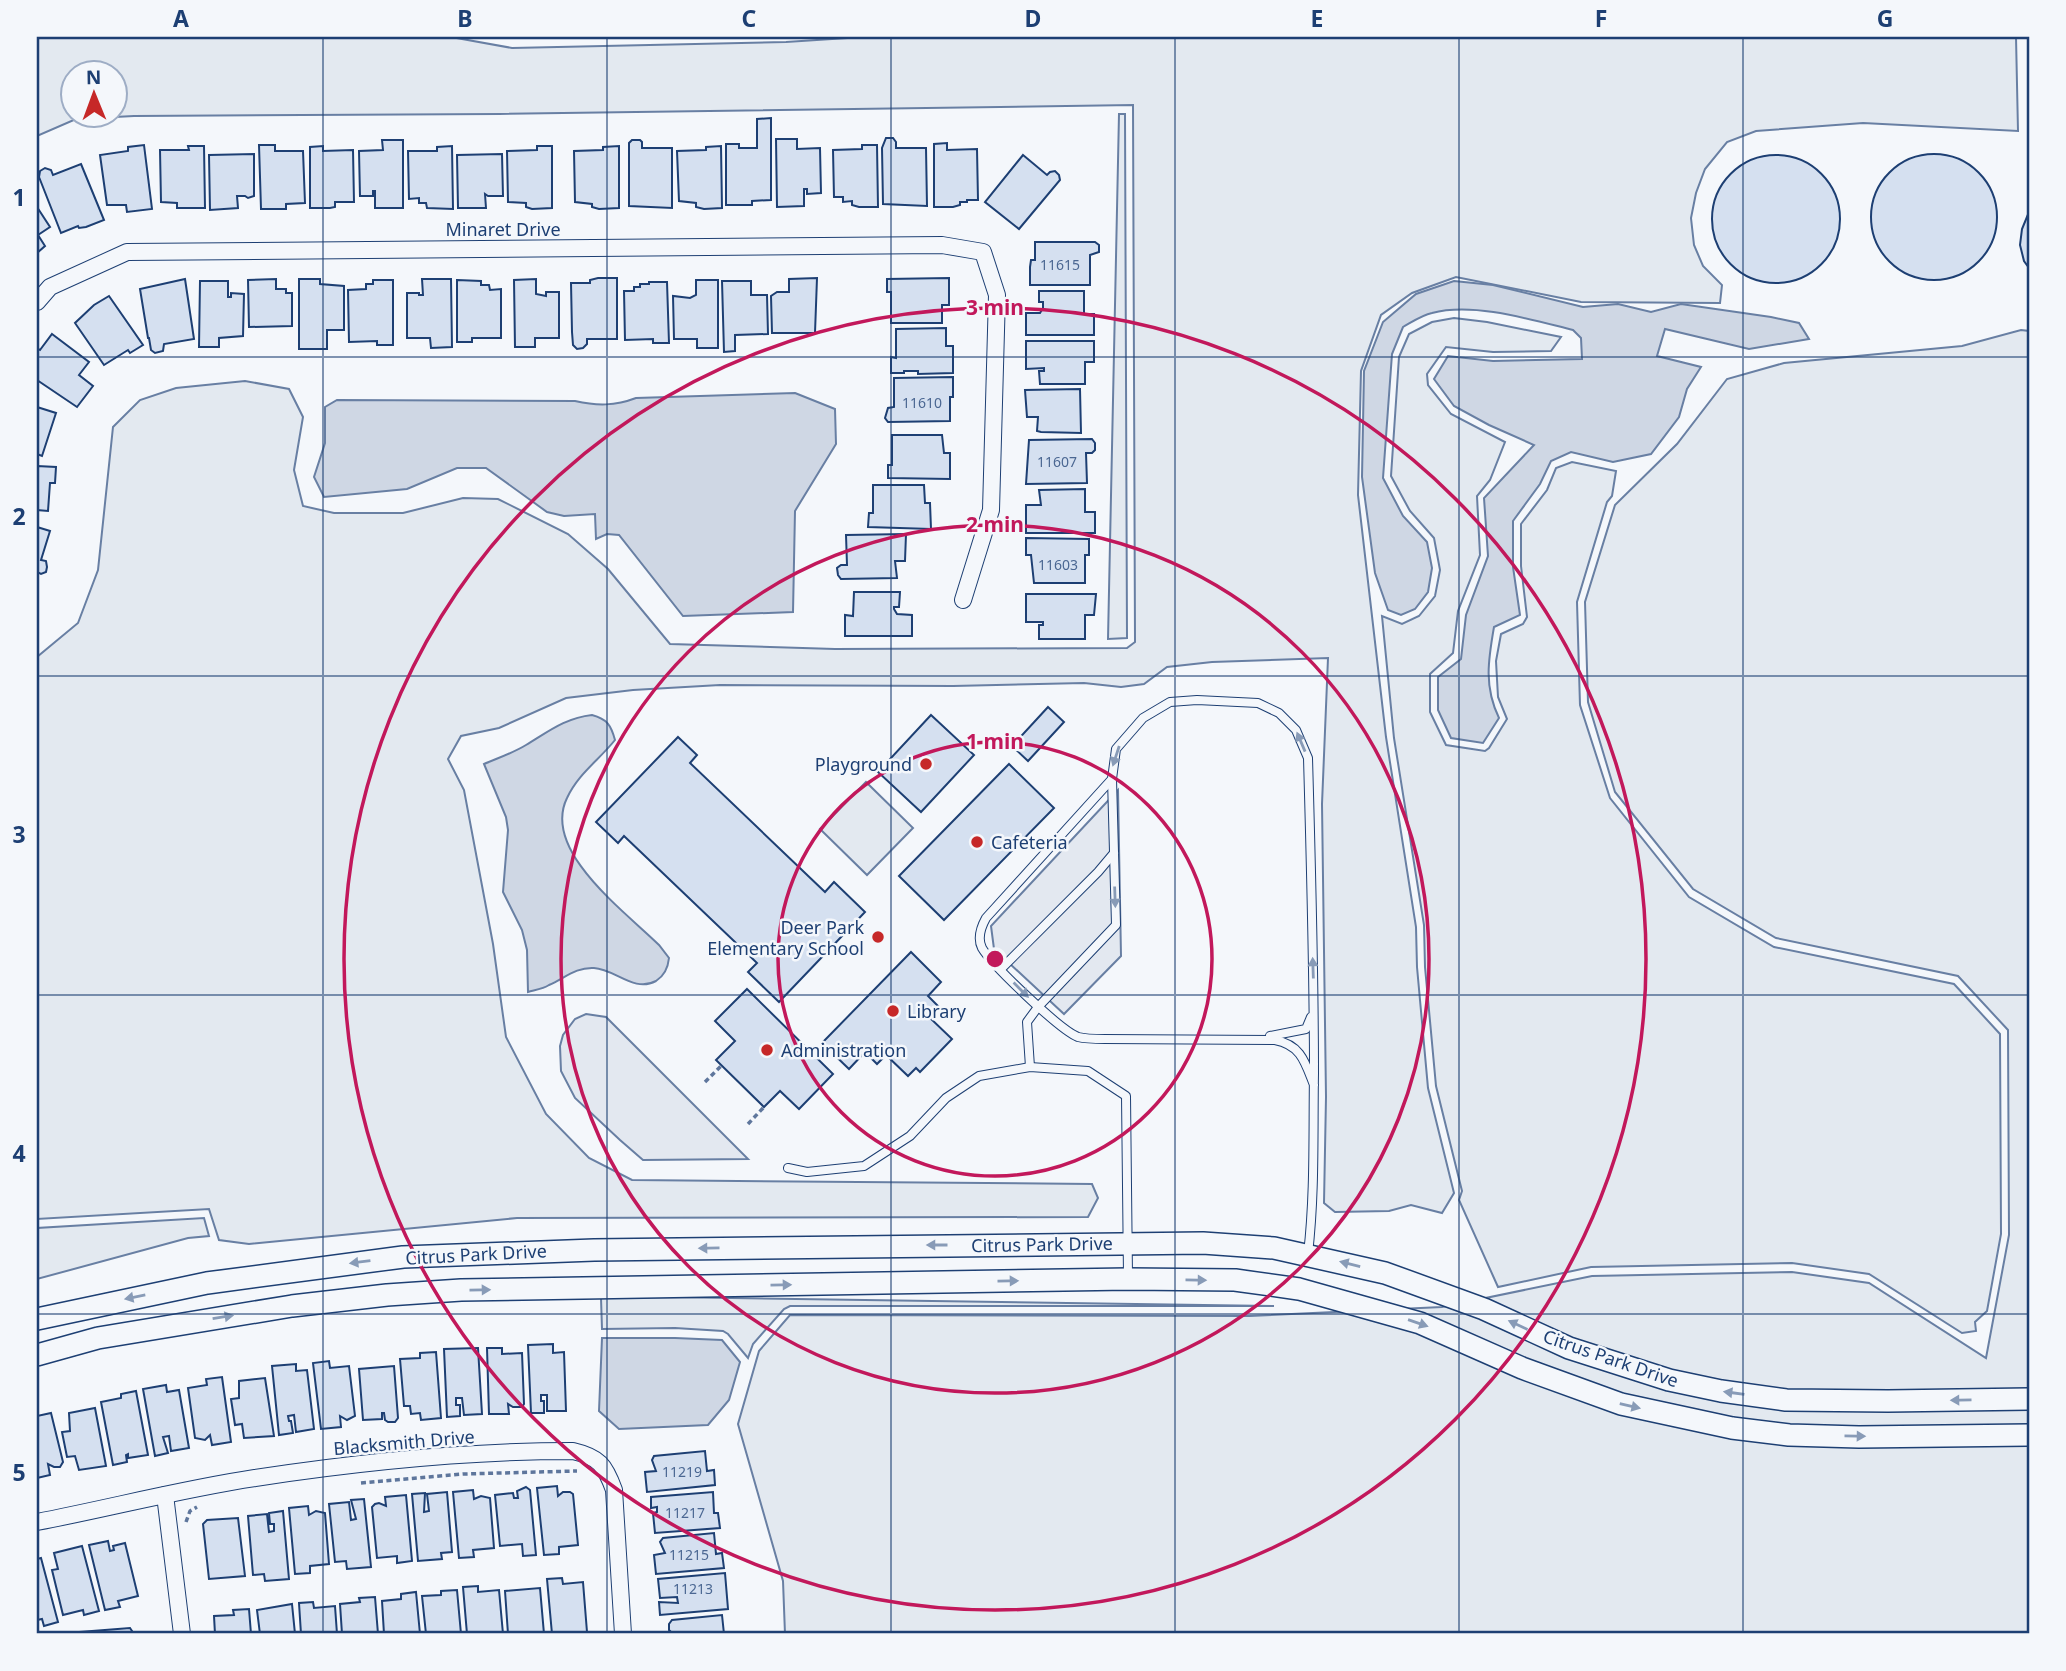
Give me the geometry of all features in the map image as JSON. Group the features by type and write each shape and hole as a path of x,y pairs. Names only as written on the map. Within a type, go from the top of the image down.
{"street":[{"name":"Minaret Drive","path":"37,302 50,287 127,252 942,245 983,252 997,295 991,510 963,600"},
{"name":"Citrus Park Drive","path":"37,1319 207,1283 403,1257 621,1249 1203,1243 1274,1248 1385,1273 1439,1291 1569,1348 1669,1380 1721,1391 1786,1400 2029,1399"},
{"name":"Citrus Park Drive","path":"37,1355 98,1338 292,1306 412,1293 1128,1279 1235,1280 1299,1289 1420,1323 1522,1368 1621,1404 1732,1428 1789,1435 1859,1437 2029,1435"},
{"name":"Blacksmith Drive","path":"37,1522 253,1478 442,1456 573,1451 593,1456 607,1472 614,1490 623,1634"},
{"path":"165,1495 182,1634"}],"lane":[{"path":"1030,1067 1027,1022 1116,925 1112,779 1116,750 1143,718 1170,702 1197,700 1258,703 1279,713 1296,730 1308,758 1314,1012 1312,1219 1308,1254"},
{"path":"1112,779 986,918 979,930 982,947 1058,1026 1078,1037 1275,1040 1289,1043 1302,1054 1314,1085"},
{"path":"1001,969 1114,853"},
{"path":"1243,1040 1306,1029 1314,1012"},
{"path":"788,1168 807,1172 864,1166 910,1136 946,1098 979,1076 1030,1067 1088,1071 1126,1096 1128,1279"}],"path":[{"path":"705,1082 722,1065"},
{"path":"748,1124 764,1107"},
{"path":"351,1484 569,1470 586,1475"},
{"path":"196,1507 209,1504"}],"shaded area":[{"path":"37,37 451,37 512,48 786,42 863,37 2016,37 2018,131 1863,123 1756,131 1727,142 1705,169 1691,218 1694,245 1703,266 1722,285 1720,303 1581,302 1456,277 1412,293 1381,315 1361,371 1358,495 1386,737 1416,927 1428,1088 1454,1193 1442,1213 1411,1205 1389,1211 1335,1212 1324,1203 1326,1097 1322,804 1328,658 1212,662 1167,667 1144,684 1121,687 1084,683 953,686 720,685 633,690 566,698 499,728 461,736 448,759 464,790 493,944 506,1037 546,1114 589,1158 632,1180 1092,1184 1098,1198 1088,1217 517,1218 249,1244 219,1240 209,1209 37,1219 37,657 78,623 98,570 113,427 140,400 176,388 245,381 289,389 303,417 294,470 303,506 334,513 403,513 463,498 498,499 568,534 608,569 670,644 835,649 1127,648 1135,642 1133,105 130,116 130,60 60,60 60,126 37,136"},
{"path":"1119,114 1125,114 1127,638 1108,639"},
{"path":"1454,281 1493,285 1583,307 1618,304 1651,312 1681,304 1771,317 1799,323 1809,339 1749,349 1665,329 1657,356 1701,367 1687,389 1679,417 1651,454 1613,462 1571,452 1551,461 1540,484 1513,521 1513,567 1520,615 1494,627 1489,685 1499,718 1483,743 1451,738 1438,710 1438,677 1461,659 1466,615 1488,556 1484,498 1534,445 1454,406 1434,379 1448,356 1493,361 1582,359 1581,338 1573,330 1484,311 1448,310 1428,314 1403,327 1392,354 1383,478 1403,516 1427,542 1432,568 1428,592 1415,609 1401,615 1388,610 1375,573 1362,477 1364,371 1383,322 1416,294"},
{"path":"1454,318 1561,337 1551,351 1493,352 1446,347 1427,374 1428,385 1451,414 1505,442 1490,480 1477,496 1480,555 1458,611 1453,653 1430,674 1430,712 1446,745 1485,751 1507,719 1498,697 1496,661 1501,634 1523,624 1527,617 1521,566 1521,524 1547,490 1556,468 1572,462 1616,471 1612,496 1607,502 1577,602 1580,705 1610,798 1689,897 1774,947 1954,984 2000,1034 2001,1234 1987,1311 1975,1322 1976,1331 1962,1333 1869,1274 1792,1263 1591,1267 1498,1287 1459,1200 1462,1191 1436,1086 1425,967 1424,925 1394,738 1382,616 1402,624 1419,616 1435,596 1440,570 1434,538 1410,511 1391,476 1399,357 1409,334 1432,322"},
{"path":"2021,330 2029,331 2029,1634 785,1634 783,1581 738,1424 759,1351 790,1315 1249,1316 1442,1307 1592,1276 1792,1272 1869,1283 1986,1358 2009,1235 2008,1030 1958,976 1776,938 1693,889 1615,792 1588,702 1585,602 1615,505 1677,444 1727,379 1784,363 1962,346"},
{"path":"795,393 835,409 836,444 795,511 793,612 683,616 619,535 607,534 596,539 595,514 564,516 547,512 486,468 457,468 407,489 324,497 314,477 325,443 325,407 337,400 575,401 606,404 636,398"},
{"path":"592,715 608,723 615,740 583,774 567,798 562,818 566,839 576,859 591,879 669,958 661,977 648,984 632,982 602,969 588,968 576,971 544,988 528,992 527,950 522,930 503,892 508,830 506,817 484,764 516,750 565,722"},
{"path":"866,782 913,828 867,875 820,829"},
{"path":"1118,790 1121,956 1064,1014 994,949 991,926"},
{"path":"586,1014 606,1017 748,1159 643,1160 620,1140 575,1098 561,1071 560,1046 563,1035 575,1019"},
{"path":"204,1218 209,1236 188,1238 37,1279 37,1228"},
{"path":"601,1298 1274,1306 790,1306 784,1309 753,1344 748,1358 723,1331 675,1328 602,1329"},
{"path":"602,1338 722,1340 740,1362 729,1400 708,1425 619,1429 599,1411"}],"building":[{"path":"771,118 771,200 752,201 752,205 726,205 726,144 739,144 739,148 757,148 757,119"},
{"path":"886,138 893,138 896,148 926,148 927,206 883,204 882,148"},
{"path":"776,139 797,139 797,149 820,148 821,193 807,194 807,189 804,189 804,206 777,207"},
{"path":"382,140 403,140 403,208 375,208 375,191 373,196 360,196 359,151 383,150"},
{"path":"632,140 640,140 642,148 672,148 672,208 629,206 629,143"},
{"path":"947,143 947,150 977,149 978,200 967,200 953,207 934,207 934,144"},
{"path":"144,145 152,209 127,212 126,205 107,205 100,155 128,151 128,147"},
{"path":"259,145 275,145 275,151 303,151 305,203 286,204 286,209 261,209"},
{"path":"862,145 877,145 878,207 859,207 852,205 852,201 843,202 843,197 834,197 833,150 862,149"},
{"path":"188,146 204,146 205,208 177,208 177,203 161,202 160,150 189,150"},
{"path":"323,146 323,151 353,150 354,202 335,202 335,207 330,208 310,208 310,147"},
{"path":"452,146 453,209 427,208 426,203 419,203 419,198 409,199 408,151 437,151 437,147"},
{"path":"537,146 552,146 552,208 532,209 526,207 526,203 508,202 507,151 537,150"},
{"path":"619,146 619,208 599,209 592,207 592,204 575,202 574,151 603,150 603,147"},
{"path":"721,146 722,208 704,209 696,207 696,203 679,201 677,151 706,150 706,147"},
{"path":"254,154 254,196 237,196 238,208 210,210 209,155"},
{"path":"502,154 503,196 485,194 486,208 458,208 457,155"},
{"path":"1934,154 1958,158 1979,172 1993,193 1997,217 1993,241 1979,262 1958,276 1934,280 1910,276 1889,262 1875,241 1871,217 1875,193 1889,172 1910,158"},
{"path":"1023,155 1047,175 1055,171 1060,180 1019,229 985,202"},
{"path":"1776,155 1801,160 1821,174 1835,194 1840,219 1835,244 1821,264 1801,278 1776,283 1751,278 1731,264 1717,244 1712,219 1717,194 1731,174 1751,160"},
{"path":"81,164 104,220 61,233 39,177 40,171 45,168 51,170 53,175"},
{"path":"37,207 50,227 38,235 45,246 37,253"},
{"path":"2029,212 2029,268 2024,261 2020,245 2022,229"},
{"path":"1035,242 1095,242 1099,245 1099,252 1090,255 1090,285 1030,285"},
{"path":"617,278 617,339 587,339 583,348 577,349 573,345 571,283 590,283 590,280"},
{"path":"817,278 815,333 772,333 771,296 777,292 789,292 789,279"},
{"path":"949,278 949,305 942,305 942,323 891,323 891,292 887,292 887,279"},
{"path":"185,279 194,339 164,344 163,351 155,353 151,350 148,338 140,289"},
{"path":"276,279 276,289 286,289 286,293 292,293 292,326 249,327 248,280"},
{"path":"299,279 320,279 320,284 344,286 344,330 327,330 327,349 299,349"},
{"path":"422,279 451,279 452,347 431,348 430,338 407,338 407,293 423,295"},
{"path":"536,279 536,294 546,296 546,292 559,292 559,338 535,338 535,347 515,347 514,280"},
{"path":"373,280 393,280 393,345 377,345 377,341 349,342 348,290 366,289 366,284 373,284"},
{"path":"457,280 481,281 481,285 489,285 490,290 501,289 501,338 472,338 472,342 457,342"},
{"path":"696,280 718,280 718,348 697,348 697,339 674,339 673,296 690,298 696,295"},
{"path":"200,281 228,281 228,297 231,297 231,293 244,294 243,336 219,338 219,347 199,347"},
{"path":"722,281 751,281 751,295 767,295 768,334 735,335 735,351 724,352"},
{"path":"649,282 667,282 669,343 653,343 653,339 625,340 624,291 634,291 634,287"},
{"path":"1039,291 1084,291 1084,314 1094,314 1094,335 1026,335 1026,313 1040,313 1043,308 1043,302 1039,302"},
{"path":"109,296 143,345 130,353 128,350 104,365 75,323 94,305"},
{"path":"946,328 946,346 953,346 953,373 891,373 891,357 896,358 896,329"},
{"path":"52,334 89,362 79,375 93,386 77,407 37,380 37,348 40,350"},
{"path":"1026,341 1094,341 1094,362 1085,362 1085,384 1040,384 1039,371 1044,371 1044,368 1026,369"},
{"path":"953,377 950,421 888,422 885,418 888,408 894,407 894,378"},
{"path":"1080,389 1081,433 1037,431 1038,417 1027,417 1025,390"},
{"path":"37,407 56,413 42,456 37,454"},
{"path":"892,435 942,435 944,453 950,453 950,479 888,478 888,465 892,465"},
{"path":"1092,439 1095,450 1086,453 1087,483 1026,484 1029,440"},
{"path":"37,466 56,467 55,483 50,483 48,511 37,510"},
{"path":"873,485 924,485 925,503 930,503 931,529 868,527 869,513 873,513"},
{"path":"1085,489 1085,512 1095,512 1095,533 1026,533 1026,505 1041,505 1039,490"},
{"path":"37,527 50,531 41,560 46,561 46,572 41,574 37,572"},
{"path":"906,534 905,561 895,561 897,578 841,579 838,575 837,568 847,565 846,535"},
{"path":"1026,538 1089,539 1089,555 1085,555 1085,583 1034,583 1031,555 1026,555"},
{"path":"854,592 900,592 899,607 894,609 897,614 912,615 912,636 845,636 845,615 853,616"},
{"path":"1026,594 1096,594 1094,615 1085,615 1085,639 1039,639 1039,625 1043,625 1043,622 1026,622"},
{"path":"1048,707 1064,722 1028,761 1012,746"},
{"name":"Playground","path":"931,715 974,755 921,812 878,772"},
{"path":"678,737 697,755 690,763 825,892 834,882 865,912 779,1002 748,972 757,963 624,836 618,843 596,822"},
{"name":"Cafeteria","path":"1009,764 1054,808 944,920 899,876"},
{"name":"Library","path":"911,952 941,982 928,996 938,1006 928,1016 952,1039 920,1072 916,1068 908,1076 886,1055 877,1064 865,1052 849,1069 822,1043"},
{"name":"Administration","path":"747,989 833,1074 799,1109 780,1091 764,1107 716,1060 735,1041 715,1021"},
{"path":"553,1344 553,1353 564,1352 566,1411 547,1411 547,1395 541,1395 544,1413 531,1413 528,1345"},
{"path":"478,1348 482,1414 464,1415 462,1398 456,1398 456,1405 460,1405 460,1416 447,1417 444,1349"},
{"path":"487,1348 502,1348 502,1354 522,1353 524,1404 522,1407 513,1407 508,1404 509,1414 489,1414"},
{"path":"436,1352 441,1418 421,1420 420,1413 411,1414 410,1406 404,1406 400,1359 420,1358 420,1353"},
{"path":"329,1361 330,1368 349,1366 355,1416 347,1420 340,1416 341,1427 321,1429 313,1363"},
{"path":"296,1364 296,1371 307,1370 314,1429 296,1432 294,1415 288,1416 293,1433 279,1435 272,1366"},
{"path":"394,1366 398,1418 395,1422 388,1422 382,1413 382,1419 363,1420 359,1369"},
{"path":"222,1377 231,1442 212,1445 210,1435 205,1440 195,1438 188,1388 207,1385 206,1379"},
{"path":"265,1378 274,1436 244,1438 242,1424 235,1425 231,1399 239,1398 239,1381"},
{"path":"166,1385 167,1392 179,1390 189,1448 171,1451 169,1436 163,1437 168,1453 155,1456 143,1389"},
{"path":"136,1391 148,1455 128,1458 128,1454 127,1462 113,1465 101,1402 121,1398 121,1394"},
{"path":"95,1408 106,1466 79,1470 75,1456 67,1457 62,1432 70,1431 69,1413"},
{"path":"51,1413 63,1462 60,1467 48,1464 50,1475 37,1478 37,1416"},
{"path":"705,1451 707,1471 714,1470 715,1485 647,1492 645,1472 656,1471 652,1460 654,1456"},
{"path":"557,1486 558,1496 563,1492 573,1494 578,1545 559,1547 559,1554 544,1555 537,1488"},
{"path":"526,1487 530,1490 536,1555 523,1556 522,1544 500,1546 495,1495 513,1493 514,1498 518,1498 517,1491"},
{"path":"473,1490 474,1499 481,1496 490,1498 494,1548 473,1550 474,1557 459,1558 453,1492"},
{"path":"447,1492 452,1552 441,1553 442,1559 418,1561 412,1494 425,1493 424,1512 429,1511 427,1494"},
{"path":"713,1492 714,1513 718,1513 720,1528 655,1533 653,1513 657,1512 657,1507 651,1508 651,1497"},
{"path":"406,1495 412,1561 397,1563 397,1556 377,1558 372,1507 379,1503 386,1506 385,1497"},
{"path":"364,1499 371,1567 347,1569 346,1561 335,1562 329,1504 349,1502 351,1520 356,1519 351,1500"},
{"path":"308,1506 309,1515 316,1511 325,1513 329,1564 310,1566 310,1573 295,1574 289,1508"},
{"path":"283,1511 289,1579 265,1581 264,1574 253,1575 248,1516 267,1514 269,1532 274,1531 274,1524 270,1524 269,1513"},
{"path":"238,1518 245,1576 209,1579 203,1524 207,1520"},
{"path":"714,1533 716,1554 722,1553 724,1568 656,1574 654,1555 665,1553 660,1542 663,1538"},
{"path":"108,1541 110,1551 114,1550 113,1546 125,1543 138,1596 118,1601 120,1607 105,1610 89,1545"},
{"path":"82,1546 99,1611 84,1615 83,1610 63,1615 52,1570 58,1569 54,1553"},
{"path":"41,1558 58,1622 44,1626 42,1619 37,1620 37,1559"},
{"path":"725,1573 728,1609 660,1615 659,1602 678,1603 677,1597 660,1598 658,1579"},
{"path":"562,1578 563,1584 583,1582 586,1634 552,1634 547,1579"},
{"path":"478,1586 478,1592 499,1590 503,1634 467,1634 463,1587"},
{"path":"540,1588 544,1634 508,1634 505,1591"},
{"path":"457,1590 461,1634 426,1634 422,1596 441,1595 441,1591"},
{"path":"416,1592 420,1634 384,1634 382,1601 401,1599 401,1594"},
{"path":"375,1597 378,1634 342,1634 340,1604 360,1602 359,1598"},
{"path":"313,1602 314,1608 335,1606 337,1634 301,1634 299,1603"},
{"path":"292,1604 295,1634 260,1634 257,1610"},
{"path":"249,1609 251,1634 215,1634 214,1616 234,1615 233,1610"},
{"path":"722,1615 724,1634 673,1634 669,1630 672,1620"},
{"path":"130,1628 134,1634 80,1634 80,1632"}],"place":[{"name":"Playground","path":"926,764"},
{"name":"Cafeteria","path":"977,842"},
{"name":"Deer Park Elementary School","path":"878,937"},
{"name":"Library","path":"893,1011"},
{"name":"Administration","path":"767,1050"}]}
